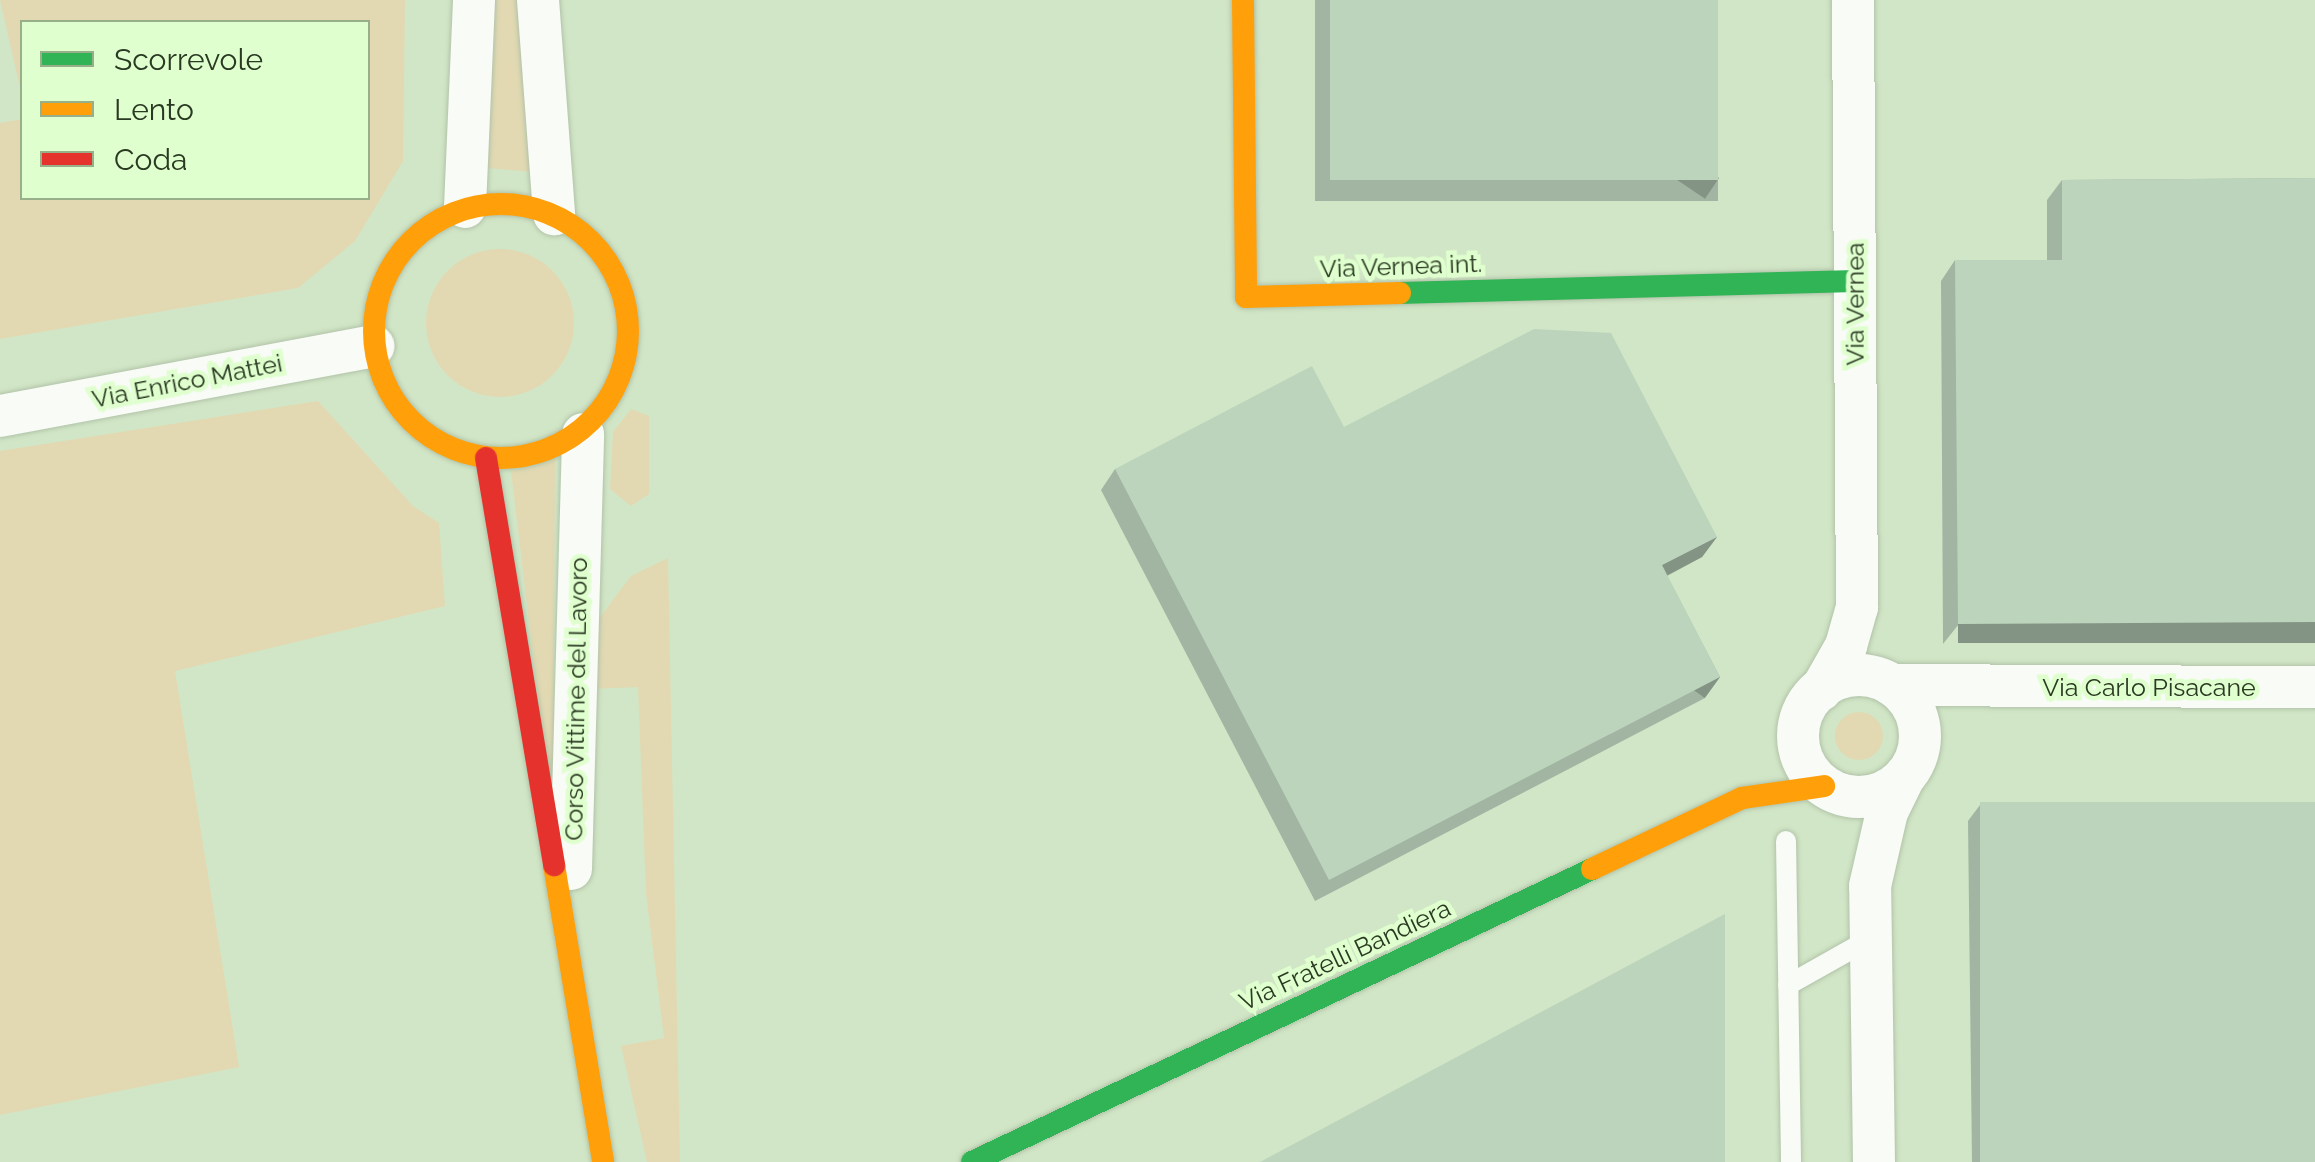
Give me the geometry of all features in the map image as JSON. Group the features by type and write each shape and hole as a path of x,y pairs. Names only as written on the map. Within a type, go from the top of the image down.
{"street":[{"path":"465,207 474,0"},
{"path":"538,0 554,214"},
{"name":"Via Vernea int.","path":"1243,0 1246,298 1854,281"},
{"name":"Via Vernea","path":"1853,0 1857,607"},
{"path":"511,202 554,214 600,249 619,282 628,325 614,391 583,434 531,455 486,458 450,448 412,424 386,389 373,346 376,300 394,259 425,226 465,207 511,202"},
{"name":"Via Enrico Mattei","path":"0,416 373,346"},
{"name":"Corso Vittime del Lavoro","path":"569,964 583,434"},
{"name":"Corso Vittime del Lavoro","path":"486,458 603,1162"},
{"path":"1857,607 1890,683 1915,710 1920,729 1920,749 1887,812 1870,886 1874,1162"},
{"path":"1857,607 1846,646 1821,690 1802,713 1798,733 1800,754 1829,788 1870,886"},
{"path":"1821,690 1848,676 1890,683"},
{"name":"Via Carlo Pisacane","path":"1890,683 1982,687 2315,687"},
{"path":"1920,729 1982,687"},
{"path":"1742,798 1798,733"},
{"path":"1829,788 1862,797 1904,778"},
{"name":"Via Fratelli Bandiera","path":"972,1162 1742,798 1829,788"}],"lane":[{"path":"1786,841 1791,1162"},
{"path":"1788,985 1868,940"}],"shaded area":[{"path":"0,0 405,0 403,161 355,241 298,288 0,339 0,123 20,119 20,200 370,200 370,20 20,20 20,88"},
{"path":"490,0 517,0 533,172 487,168"},
{"path":"500,249 528,255 552,271 568,295 574,323 568,351 552,375 528,391 500,397 472,391 448,375 432,351 426,323 432,295 448,271 472,255"},
{"path":"318,401 413,506 439,523 445,606 175,671 239,1067 0,1115 0,451"},
{"path":"631,409 649,416 649,494 631,506 610,489 613,432"},
{"path":"555,459 553,822 511,471"},
{"path":"668,558 680,1162 647,1162 621,1046 664,1038 646,893 638,687 591,689 598,620 631,576"},
{"path":"1859,712 1876,719 1883,736 1876,753 1859,760 1842,753 1835,736 1842,719"}],"building":[{"path":"1330,0 1718,0 1718,180 1330,180"},
{"path":"2315,178 2315,622 1958,624 1955,260 2062,260 2062,180"},
{"path":"1534,329 1611,333 1717,537 1662,565 1720,677 1329,880 1115,469 1312,366 1344,427"},
{"path":"1980,802 2315,802 2315,1162 1980,1162"},
{"path":"1725,914 1725,1162 1260,1162"}],"traffic: fast":[{"path":"1400,293 1854,281"},
{"path":"972,1162 1592,869"}],"traffic: slow":[{"path":"1243,0 1246,297 1400,293"},
{"path":"501,204 550,213 591,241 619,282 628,331 619,380 591,421 550,449 501,458 452,449 411,421 383,380 374,331 383,282 411,241 452,213 501,204"},
{"path":"1592,869 1742,798 1824,786"},
{"path":"554,865 603,1162"}],"traffic: jam":[{"path":"486,458 554,865"}]}
